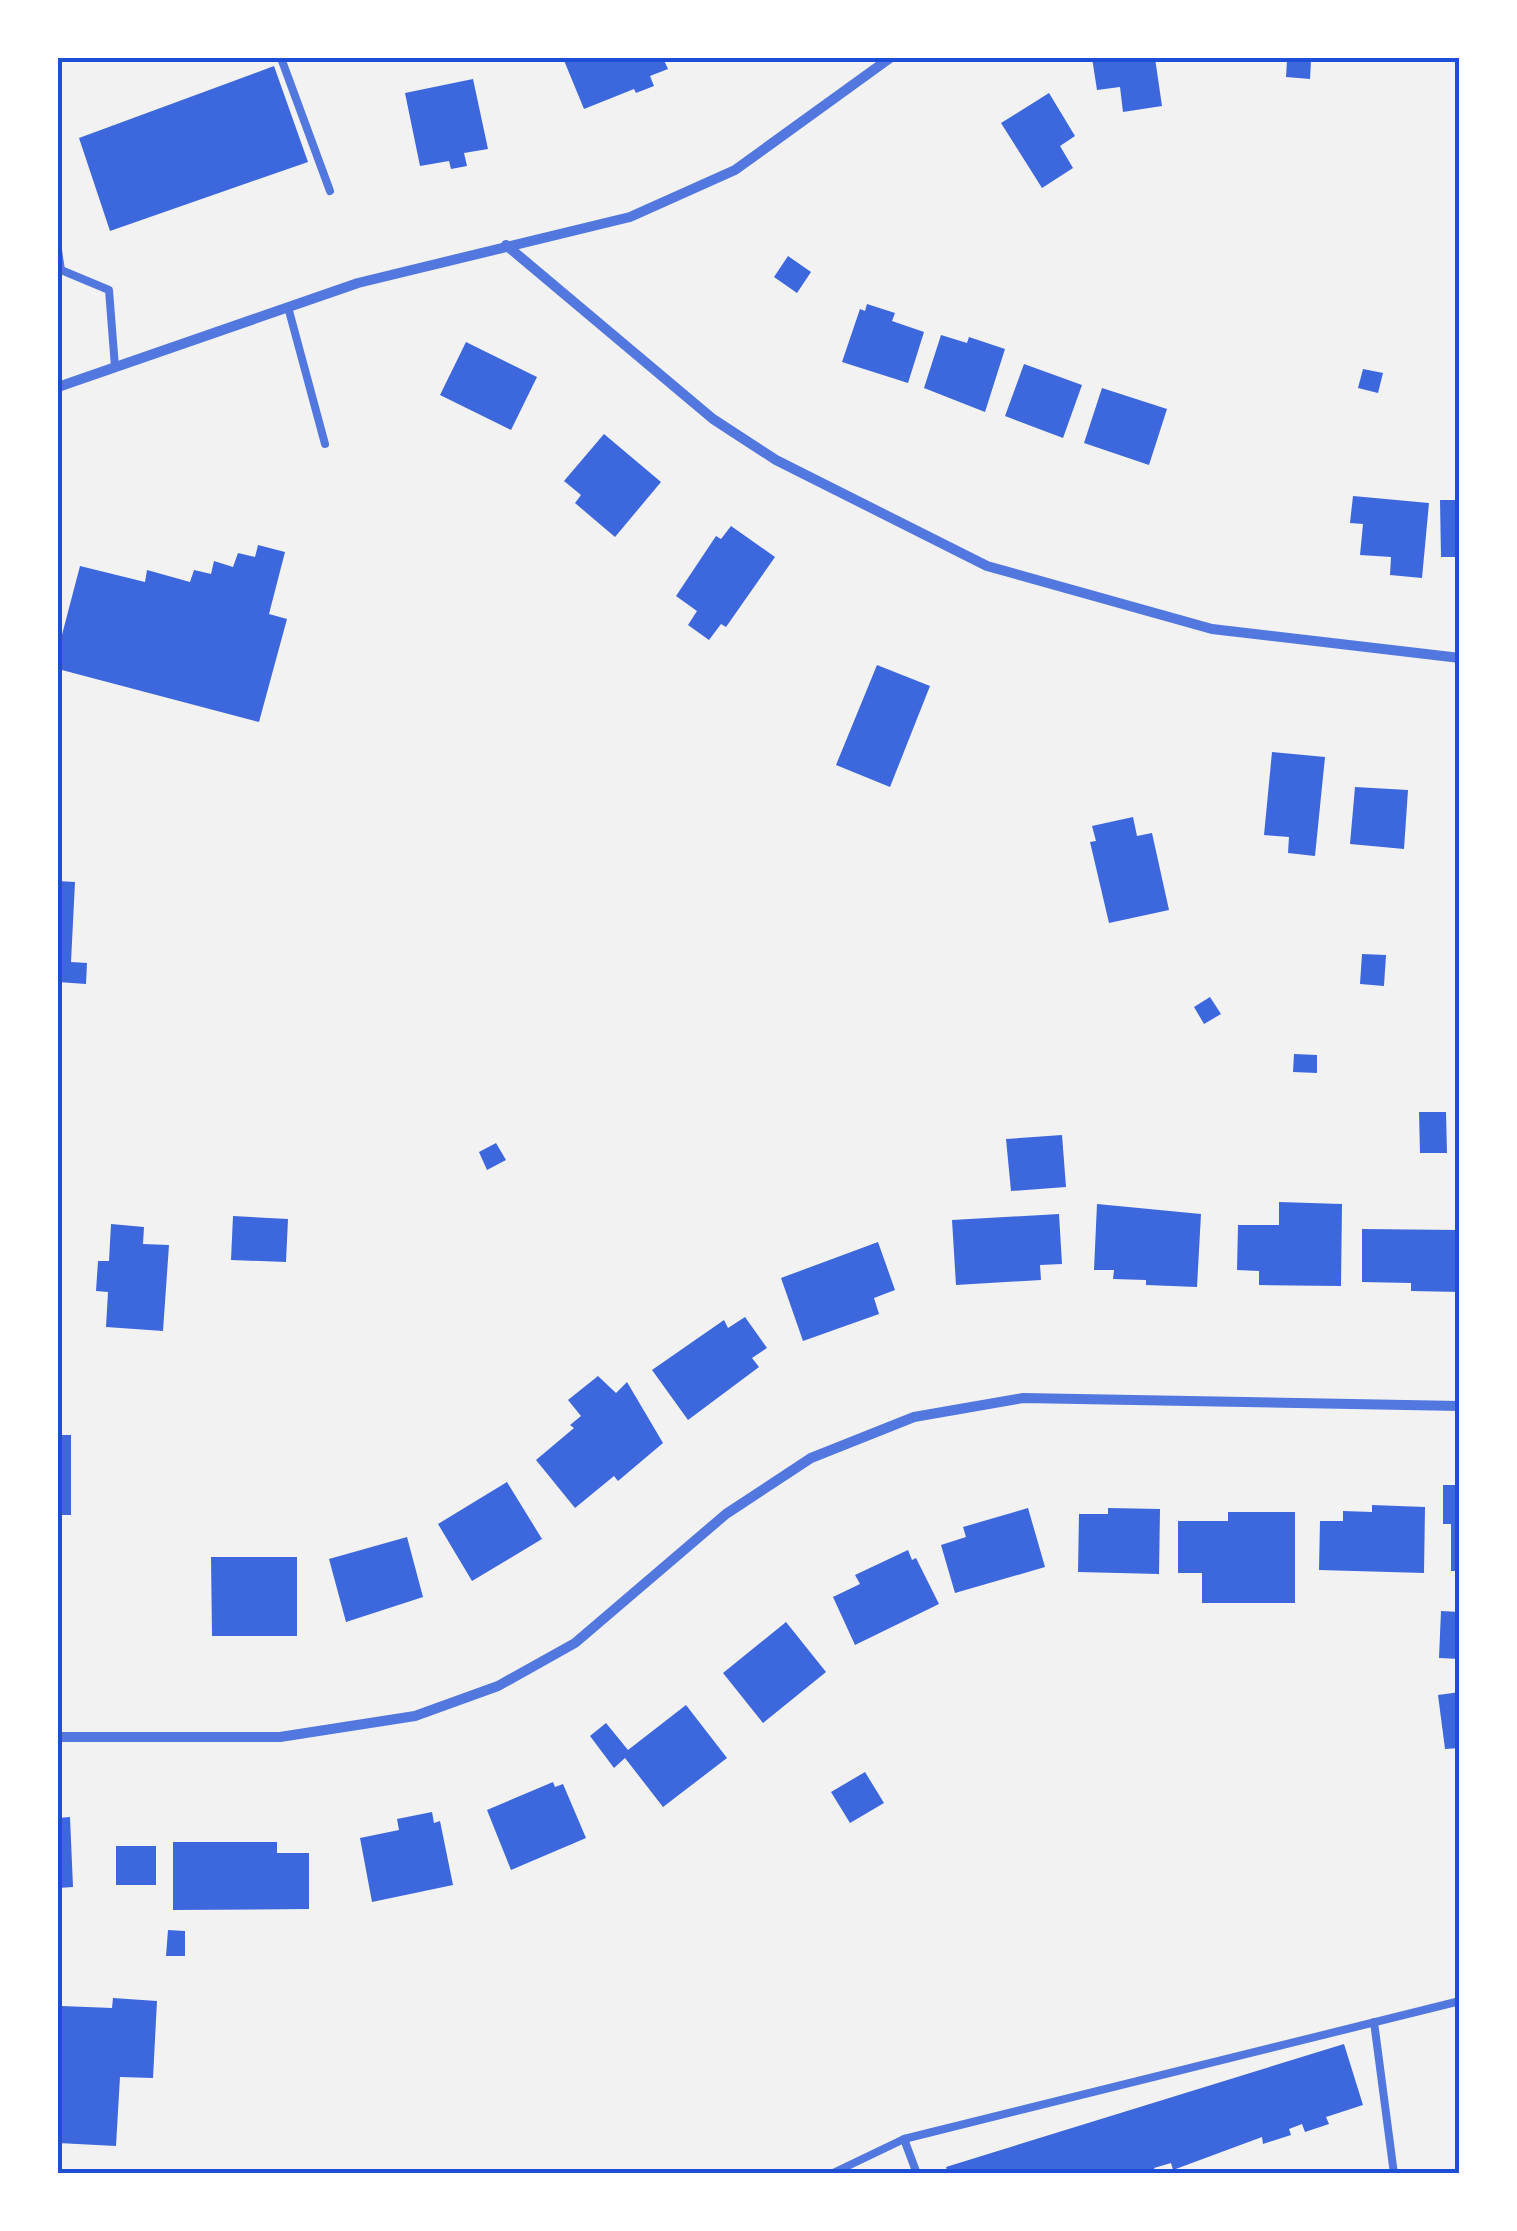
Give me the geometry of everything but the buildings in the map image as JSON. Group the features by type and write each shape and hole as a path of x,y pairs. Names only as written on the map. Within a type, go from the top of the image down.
{"street":[{"path":"58,387 358,282 630,216 735,170 890,58"},
{"path":"506,246 713,419 776,460 987,566 1212,629 1460,658"},
{"path":"58,1737 280,1737 415,1716 481,1692 576,1643 726,1514 811,1458 914,1417 1022,1398 1460,1406"}],"lane":[{"path":"282,58 330,191"},
{"path":"58,250 59,270 108,290 115,367"},
{"path":"288,307 325,444"},
{"path":"831,2174 904,2139 1460,2001"},
{"path":"1374,2022 1394,2174"},
{"path":"904,2139 917,2174"}]}
